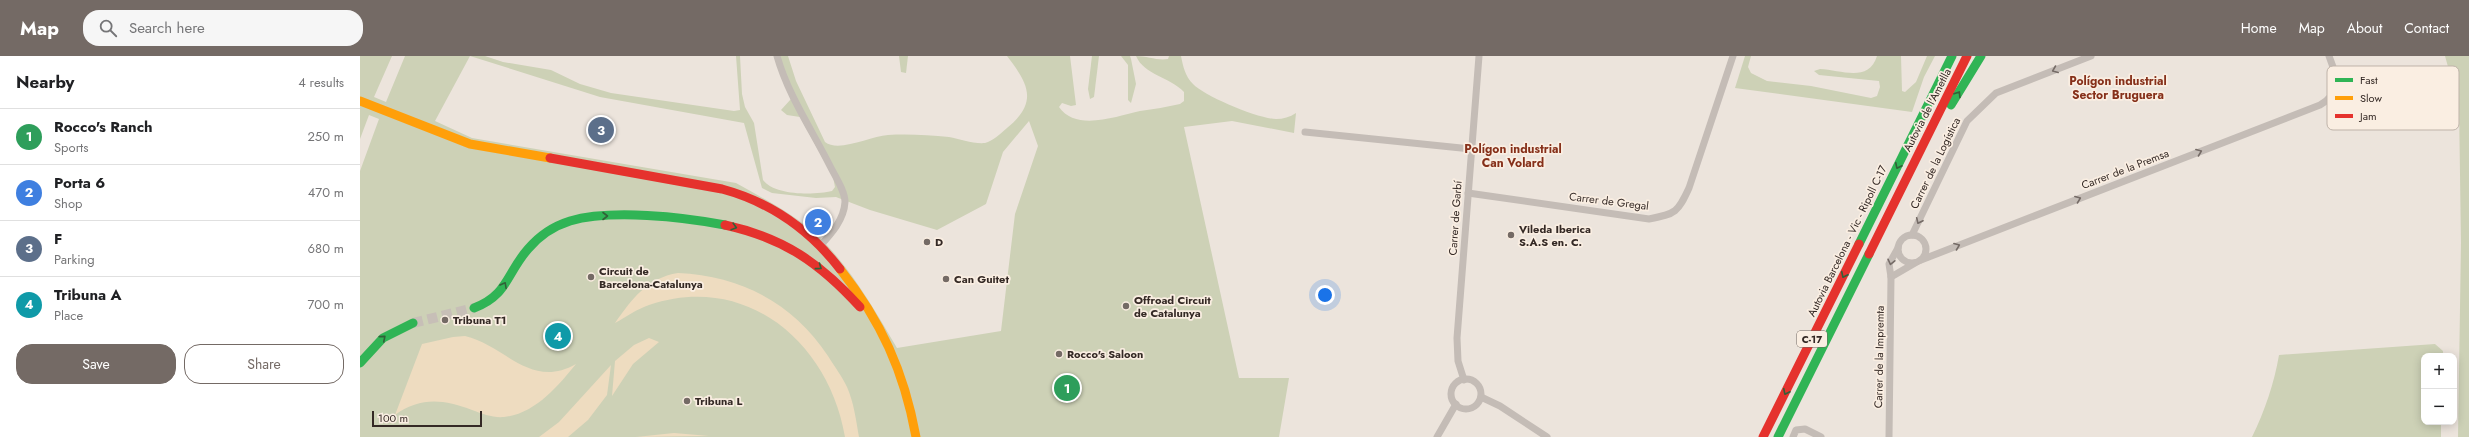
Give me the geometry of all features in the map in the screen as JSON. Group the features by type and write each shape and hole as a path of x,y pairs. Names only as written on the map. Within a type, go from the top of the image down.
{"main road":[{"name":"Autovia Barcelona - Vic - Ripoll C-17","path":"1763,437 1952,56"},
{"name":"Autovia de l'Ametlla","path":"1908,175 1967,56"},
{"path":"1908,175 1982,56"},
{"path":"360,101 470,144 735,192 787,217 820,246 844,276 873,317 901,374 908,394 916,437"},
{"name":"C-17","path":"1778,437 1908,175"},
{"path":"474,308 498,295 512,270 536,240 558,225 577,219 599,216 647,217 726,224 771,239 806,258 829,274 867,314 873,317"},
{"path":"360,363 372,347 394,329 413,323"}],"street":[{"path":"776,56 797,103 837,180 845,200 844,211 838,223 820,246"},
{"name":"Carrer de Garbí","path":"1464,380 1458,361 1457,338 1479,56"},
{"name":"Carrer de Gregal","path":"1468,193 1649,219 1666,216 1680,208 1690,188 1733,56"},
{"name":"Carrer de la Logística","path":"1912,235 1967,120 1996,93 2091,56"},
{"name":"Carrer de la Premsa","path":"2329,56 2333,66"},
{"name":"Carrer de la Premsa","path":"1918,261 2320,105 2327,98"},
{"path":"1305,132 1471,149"},
{"path":"1891,277 1918,261 1926,253 1926,244 1921,237 1912,235 1901,240 1898,248 1903,260 1918,261"},
{"name":"Carrer de la Impremta","path":"1888,437 1891,277 1889,264 1898,248"},
{"path":"1472,380 1478,385 1481,397 1477,404 1470,409 1460,408 1456,404 1452,394 1452,389 1458,382 1472,380"},
{"path":"1481,397 1500,406 1547,437"},
{"path":"1437,437 1456,404"},
{"path":"1793,437 1796,430 1805,429 1821,437"}],"green space":[{"path":"360,56 392,56 374,97 386,102 405,56 470,56 485,56 503,62 551,70 580,84 611,93 734,111 740,110 736,56 740,56 742,94 745,107 754,123 763,180 776,189 786,192 816,193 832,191 835,187 833,177 800,117 787,115 781,110 791,99 774,56 788,56 796,81 825,142 838,146 888,135 949,137 980,143 991,141 1017,119 1027,101 1025,84 1007,56 1070,56 1076,105 1071,106 1062,103 1059,107 1066,115 1076,119 1086,121 1109,119 1140,111 1180,104 1184,101 1184,92 1172,83 1145,68 1136,56 1168,59 1169,56 1181,56 1185,71 1190,81 1208,95 1245,111 1268,118 1281,119 1296,113 1294,133 1232,121 1184,127 1239,378 1289,378 1279,437 360,437 360,171 379,119 369,115 360,139","holes":["470,56 600,97 744,123 762,188 772,193 816,198 836,197 870,210 937,230 986,204 1003,152 1029,121 1038,146 1015,214 1001,331 897,348 871,304 830,248 809,228 789,214 736,183 472,138 435,121"]},
{"path":"899,56 908,56 906,73 901,72"},
{"path":"1092,56 1099,56 1094,97 1090,99 1088,89"},
{"path":"1121,56 1130,56 1131,59 1136,84 1131,103 1128,100 1128,65"},
{"path":"1745,56 1751,56 1748,67 1751,73 1767,81 1811,86 1871,98 1877,96 1880,87 1879,81 1819,75 1814,71 1820,69 1853,73 1861,72 1868,70 1877,56 1901,56 1902,91 1905,92 1916,82 1927,56 1935,56 1924,77 1912,112 1735,88"},
{"path":"2445,56 2469,56 2469,437 2458,437 2461,243 2459,66 2448,66"},
{"path":"2435,344 2443,351 2443,353 2421,353 2421,425 2441,425 2441,437 2252,437 2268,397 2279,355"}],"sand":[{"path":"678,273 701,275 744,287 764,296 782,307 799,321 814,337 845,383 853,405 859,437 845,437 836,403 821,372 802,345 778,323 750,307 719,298 685,297 649,305 615,323 641,291 657,280"},
{"path":"465,336 493,348 531,369 545,372 560,371 576,364 545,398 526,411 515,415 504,417 492,416 461,406 441,402 432,402 414,405 395,415 422,344 453,337"},
{"path":"649,338 659,342 633,364 612,396 615,361 634,345"},
{"path":"611,365 607,395 588,420 568,437 539,437 559,422"},
{"path":"674,433 709,436 636,437"}],"tunnel":[{"path":"413,323 474,308"}],"traffic: fast":[{"path":"1859,244 1952,56"},
{"path":"1951,105 1981,56"},
{"path":"474,308 494,297 506,283 521,258 537,240 553,229 570,221 587,217 626,215 689,219 725,225"},
{"path":"1778,437 1869,254"},
{"path":"360,363 383,338 413,323"}],"traffic: slow":[{"path":"360,101 470,144 550,158"},
{"path":"840,269 855,288 889,348 905,390 916,437"}],"traffic: jam":[{"path":"1869,254 1967,56"},
{"path":"550,158 722,189 756,201 772,209 802,230 815,241 840,269"},
{"path":"725,225 746,230 765,237 800,254 830,277 860,307"},
{"path":"1763,437 1859,244"}],"place":[{"name":"F","path":"601,130"},
{"name":"Porta 6","path":"818,222"},
{"name":"Vileda Iberica S.A.S en. C.","path":"1511,235"},
{"name":"D","path":"927,242"},
{"name":"Circuit de Barcelona-Catalunya","path":"591,277"},
{"name":"Can Guitet","path":"946,279"},
{"name":"Offroad Circuit de Catalunya","path":"1126,306"},
{"name":"Tribuna T1","path":"445,320"},
{"name":"Tribuna A","path":"558,336"},
{"name":"Rocco's Saloon","path":"1059,354"},
{"name":"Rocco's Ranch","path":"1067,388"},
{"name":"Tribuna L","path":"687,401"}],"district":[{"name":"Polígon industrial Sector Bruguera","path":"2118,88"},
{"name":"Polígon industrial Can Volard","path":"1513,156"}]}
